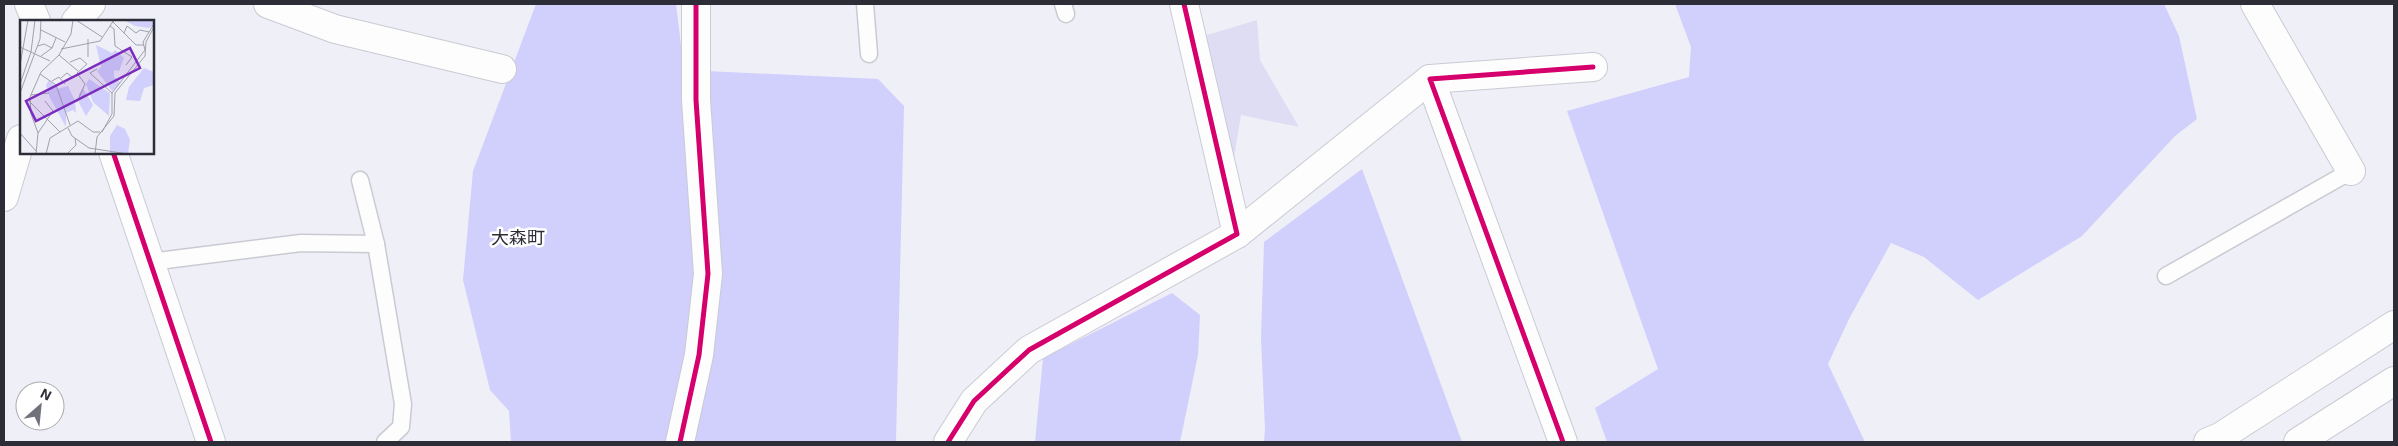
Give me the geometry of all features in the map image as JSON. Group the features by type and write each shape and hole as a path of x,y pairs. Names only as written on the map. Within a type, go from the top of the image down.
{"street":[{"path":"29,4 36,20"},
{"path":"77,20 91,4"},
{"path":"268,4 336,28 502,69"},
{"path":"680,442 699,355 708,274 696,100 696,4"},
{"path":"1184,4 1237,234"},
{"path":"2255,4 2351,171"},
{"path":"948,442 974,401 1029,350 1237,234 1430,79 1593,67"},
{"path":"1430,79 1564,442"},
{"path":"4,197 20,142"},
{"path":"114,154 212,442"},
{"path":"2208,442 2220,437 2394,325"},
{"path":"2298,442 2394,381"}],"lane":[{"path":"865,4 869,54"},
{"path":"2166,276 2351,171"},
{"path":"360,180 376,244 403,404 402,427 386,442"},
{"path":"150,262 301,243 376,244"}],"shaded area":[{"path":"536,4 676,4 684,70 878,79 904,106 896,442 511,442 509,411 490,390 463,280 473,171"},
{"path":"1675,4 2164,4 2179,36 2197,119 2175,136 2082,236 1978,300 1924,257 1891,243 1849,319 1828,364 1865,442 1607,442 1595,408 1658,369 1567,111 1689,77 1691,47"},
{"path":"1257,20 1260,60 1299,127 1241,115 1233,164 1204,36"},
{"path":"1362,169 1462,442 1264,442 1261,338 1264,242"},
{"path":"1172,293 1200,315 1198,355 1180,442 1035,442 1043,358"}],"cycle path":[{"path":"680,442 699,355 708,274 696,100 696,4"},
{"path":"948,442 974,401 1029,350 1237,234 1184,4"},
{"path":"1563,442 1430,79 1593,67"},
{"path":"114,154 211,442"}],"district":[{"name":"大森町","path":"518,237"}]}
